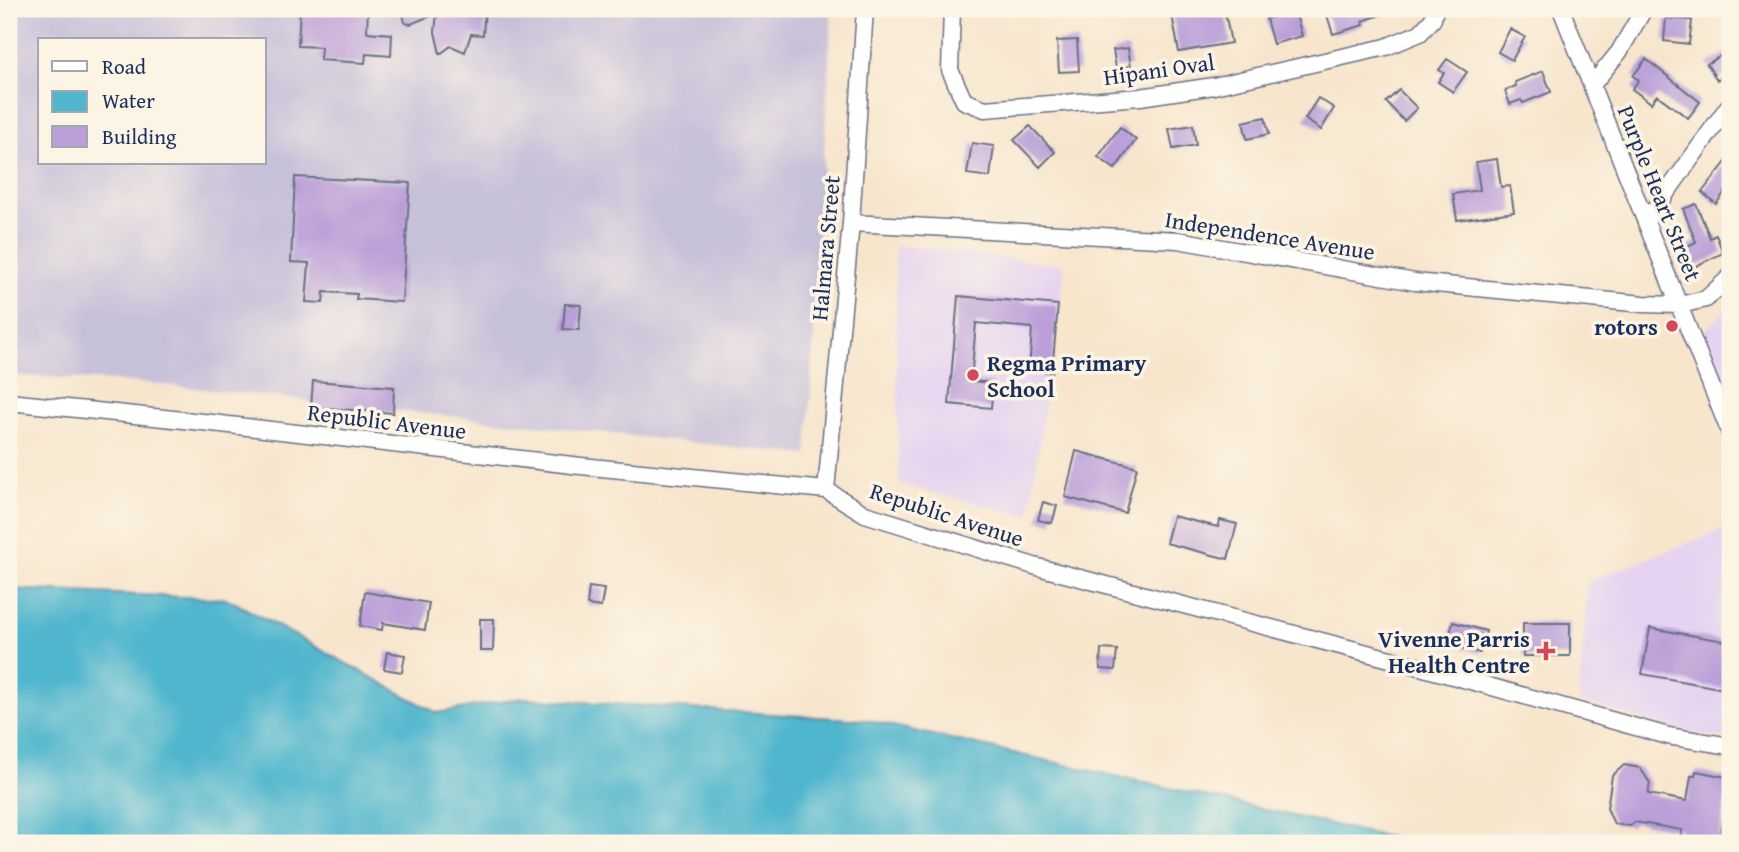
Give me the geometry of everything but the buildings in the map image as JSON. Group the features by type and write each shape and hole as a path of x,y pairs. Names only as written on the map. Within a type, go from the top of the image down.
{"street":[{"name":"Halmara Street","path":"826,490 851,223 865,9"},
{"name":"Hipani Oval","path":"952,9 950,70 964,101 985,108 1140,97 1214,86 1386,47 1420,33 1433,19 1435,9"},
{"name":"Purple Heart Street","path":"1561,9 1730,433"},
{"path":"1592,85 1619,52 1644,9"},
{"path":"1647,220 1730,104"},
{"name":"Independence Avenue","path":"851,223 1178,240 1415,282 1643,304 1680,305"},
{"path":"1680,305 1706,299 1730,276"},
{"name":"Republic Avenue","path":"9,402 581,466 826,490 865,514 1034,566 1413,664 1668,736 1730,746"}],"shaded area":[{"path":"9,9 832,9 807,455 146,383 9,375"},
{"name":"Regma Primary School","path":"895,245 1065,265 1029,516 899,484"},
{"path":"1730,304 1730,413 1700,336"},
{"path":"1730,527 1730,737 1692,734 1579,701 1588,581"}],"water":[{"path":"9,589 228,599 437,713 521,698 866,720 1414,843 9,843"}],"place":[{"name":"rotors","path":"1672,326"},
{"name":"Regma Primary School","path":"973,375"},
{"name":"Vivenne Parris Health Centre","path":"1546,651"}]}
